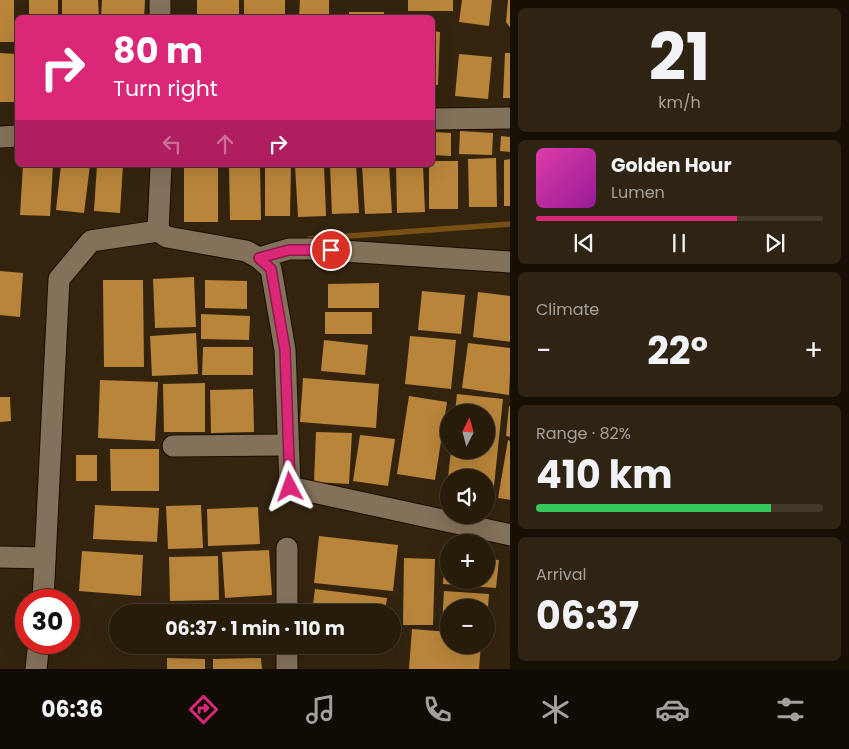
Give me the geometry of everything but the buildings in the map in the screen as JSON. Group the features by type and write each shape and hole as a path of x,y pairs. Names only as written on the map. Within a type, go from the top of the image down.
{"street":[{"path":"160,0 160,15"},
{"path":"435,118 510,118"},
{"path":"0,137 15,136"},
{"path":"158,231 161,167"},
{"path":"44,589 60,279 91,241 158,231 167,237 246,251 259,258 271,269 285,350 290,487 510,535"},
{"path":"259,258 289,250 312,249 510,262"},
{"path":"173,446 287,445"},
{"path":"286,548 287,604"},
{"path":"0,557 45,558"},
{"path":"36,669 38,654"},
{"path":"287,654 287,669"}],"waterway":[{"path":"309,239 510,224"}],"route":[{"path":"290,487 285,350 271,269 259,258 289,250 331,250"}]}
